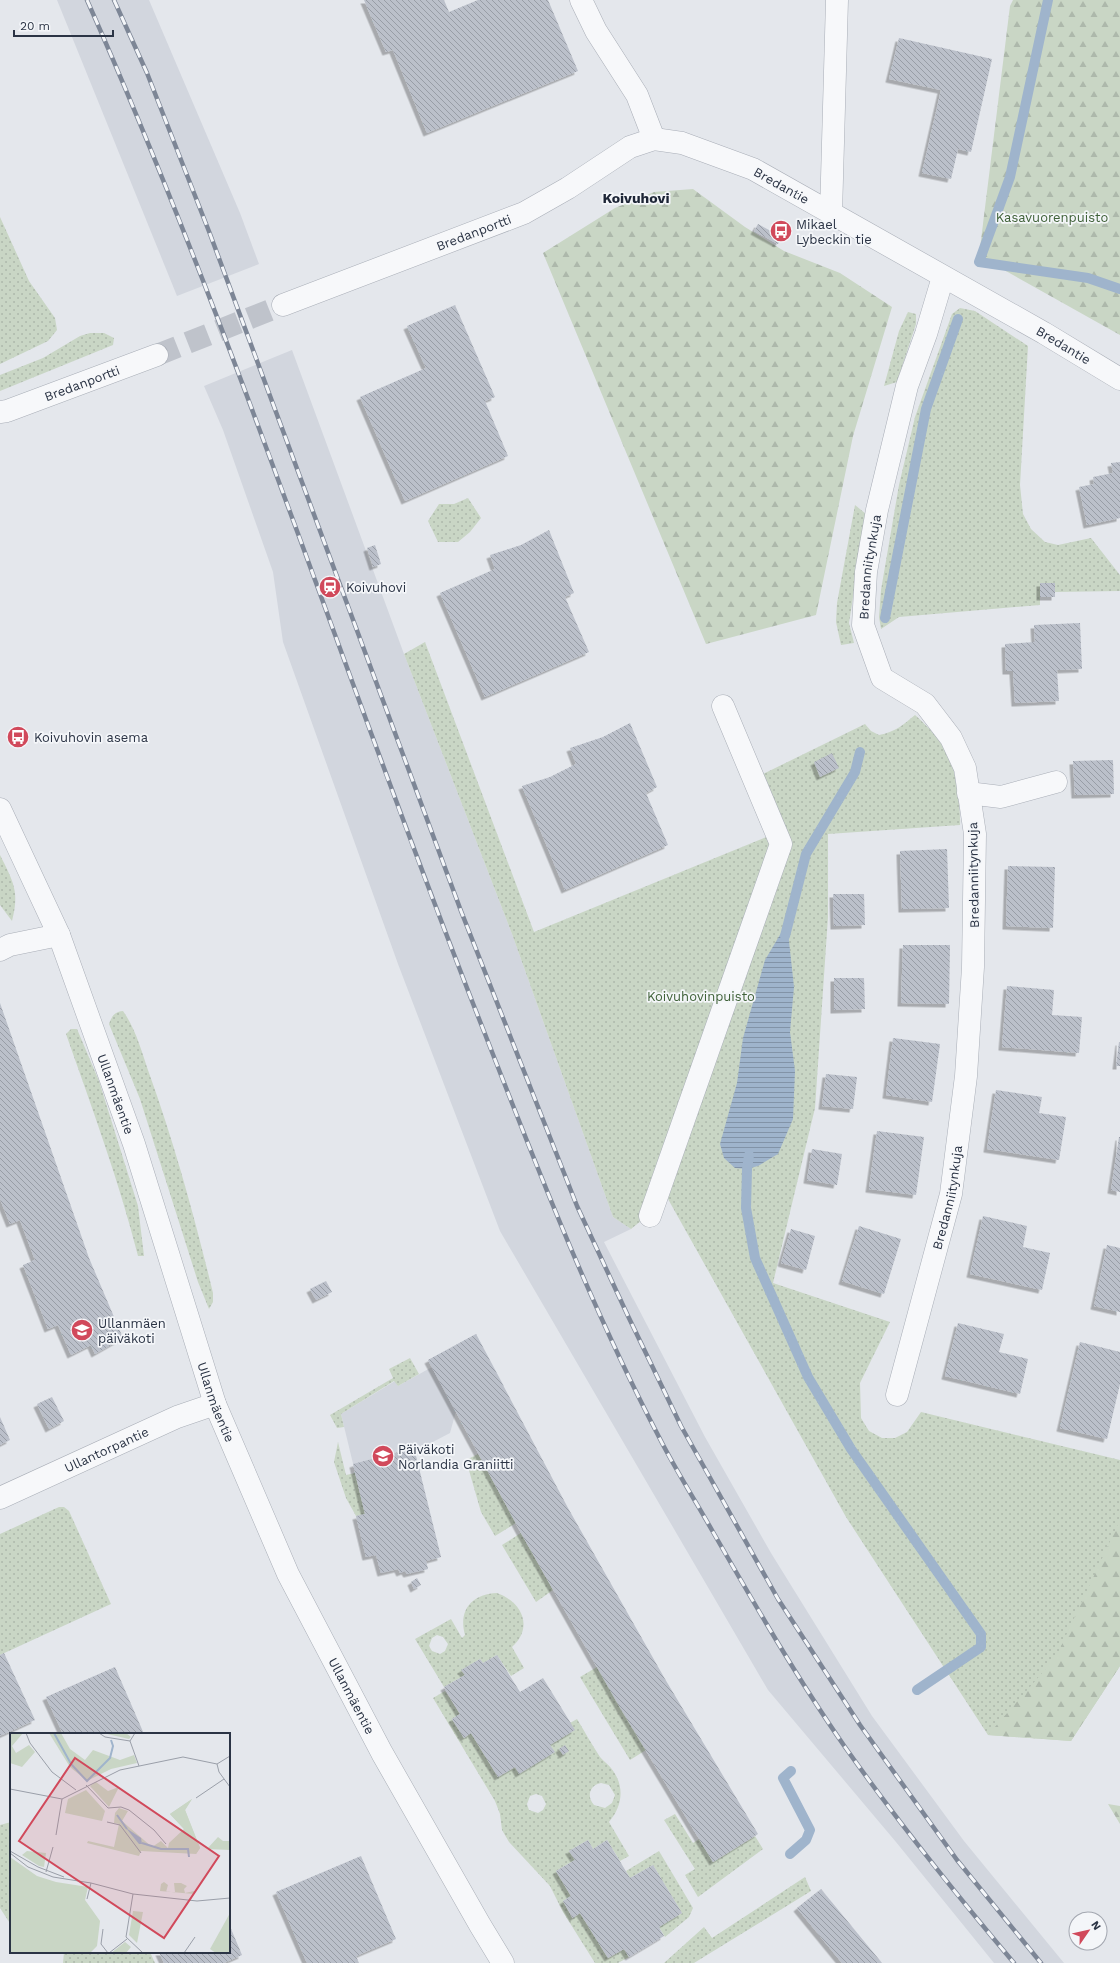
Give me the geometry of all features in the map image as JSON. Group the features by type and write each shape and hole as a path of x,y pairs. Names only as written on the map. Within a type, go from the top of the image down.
{"street":[{"path":"581,0 596,31 637,95 654,139"},
{"path":"831,214 837,0"},
{"name":"Bredantie","path":"654,139 682,142 753,169 1044,333 1120,379"},
{"name":"Bredanportti","path":"283,305 524,213 568,188 630,147 654,139"},
{"name":"Bredanniitynkuja","path":"896,1395 951,1194 966,1076 973,968 974,834 965,768 951,738 925,704 882,678 863,625 866,572 877,510 907,386 926,334 943,277"},
{"name":"Bredanportti","path":"2,414 157,355"},
{"path":"650,1216 781,844 723,706"},
{"path":"968,793 1001,797 1056,782"},
{"name":"Ullanmäentie","path":"0,809 59,935 134,1144 215,1404 288,1574 382,1752 480,1926 503,1963"},
{"path":"0,950 10,945 59,935"},
{"name":"Ullantorpantie","path":"0,1498 177,1417 215,1404"}],"shaded area":[{"path":"57,0 149,0 240,213 259,264 177,296"},
{"path":"292,350 404,654 512,934 613,1217 631,1229 604,1242 705,1437 771,1553 872,1716 964,1841 1064,1963 994,1963 896,1842 768,1690 500,1231 398,964 283,642 273,572 223,430 204,386"},
{"name":"Päiväkoti Norlandia Graniitti","path":"476,1334 504,1386 456,1411 450,1433 429,1444 414,1448 441,1557 426,1561 428,1569 407,1574 405,1572 400,1573 398,1569 381,1573 376,1555 366,1557 356,1516 365,1513 341,1414 395,1381 398,1386 432,1367 428,1360"}],"green space":[{"name":"Kasavuorenpuisto","path":"1013,0 1120,0 1120,335 979,256 1010,6"},
{"path":"693,189 745,227 784,251 840,273 892,307 853,436 816,615 706,644 543,253 615,208 654,192"},
{"path":"0,217 29,281 55,318 57,330 48,341 0,364"},
{"path":"960,308 975,311 1028,346 1020,485 1023,514 1031,529 1045,542 1058,545 1091,538 1120,575 1120,591 1055,592 1055,583 1040,583 1040,605 899,617 881,629 879,617 881,590 899,485 915,417 952,314"},
{"path":"908,312 916,314 916,324 897,382 884,386 899,331"},
{"path":"90,333 104,333 114,338 113,345 0,391 0,375 43,358 80,336"},
{"path":"468,498 481,518 470,532 458,542 438,542 428,521 439,504 454,504"},
{"path":"855,505 866,514 849,623 854,643 841,645 836,622 837,603"},
{"name":"Koivuhovinpuisto","path":"425,642 534,932 769,836 761,775 865,724 871,731 879,735 885,734 903,725 915,715 935,735 947,752 952,764 958,791 960,825 828,834 828,917 815,1108 773,1283 890,1322 860,1383 861,1418 869,1431 882,1438 895,1438 907,1432 921,1412 1120,1460 1120,1666 1071,1741 988,1735 846,1517 668,1199 631,1229 613,1217 512,934 404,654"},
{"path":"0,855 14,887 15,902 12,921 0,905"},
{"path":"123,1011 132,1025 138,1041 184,1182 213,1293 213,1302 209,1309 198,1282 140,1099 109,1024 117,1012"},
{"path":"71,1029 77,1029 99,1081 138,1206 144,1256 138,1256 114,1172 66,1034"},
{"path":"410,1358 419,1374 398,1386 394,1381 341,1414 344,1427 337,1428 330,1415 393,1378 389,1369"},
{"path":"338,1442 346,1475 355,1473 365,1514 356,1516 346,1498 334,1462"},
{"path":"478,1454 516,1523 495,1536 481,1512 466,1460"},
{"path":"59,1507 64,1507 69,1511 111,1604 0,1655 0,1534"},
{"path":"1120,1520 1120,1666 1071,1741 988,1735 1056,1657"},
{"path":"521,1533 553,1590 536,1602 502,1545"},
{"path":"497,1593 506,1597 519,1609 524,1623 519,1639 512,1647 524,1668 511,1676 497,1655 483,1663 480,1659 462,1670 465,1675 444,1687 415,1639 451,1619 462,1638 465,1635 463,1626 465,1611 474,1600 480,1596","holes":["437,1635 443,1637 448,1644 445,1651 440,1654 432,1651 429,1646 432,1638"]},
{"path":"597,1667 646,1750 630,1760 580,1677"},
{"path":"445,1691 460,1714 452,1719 464,1738 471,1733 498,1777 515,1767 554,1752 550,1745 570,1723 577,1719 600,1757 611,1768 619,1781 619,1802 614,1816 609,1822 629,1856 620,1861 607,1840 593,1849 588,1840 569,1851 575,1860 556,1871 571,1896 563,1901 572,1918 580,1913 608,1958 624,1949 629,1957 618,1963 595,1963 563,1912 550,1886 509,1842 502,1830 500,1814 495,1801 433,1698","holes":["601,1783 609,1785 615,1795 612,1803 605,1808 594,1805 590,1798 590,1791 592,1788","536,1794 542,1796 546,1804 543,1810 538,1813 529,1810 527,1804 530,1796"]},
{"path":"1108,1804 1120,1806 1120,1824"},
{"path":"675,1814 693,1843 699,1839 713,1862 755,1836 763,1849 698,1897 685,1875 695,1869 664,1820"},
{"path":"10,1822 10,1923 0,1908 0,1825"},
{"path":"659,1851 693,1908 689,1917 665,1937 659,1927 682,1913 653,1865 630,1878 626,1871"},
{"path":"805,1877 811,1891 694,1963 664,1963 704,1927 712,1938"},
{"path":"64,1953 150,1953 155,1963 63,1963"}],"water":[{"path":"787,923 794,987 790,1032 795,1071 793,1119 778,1154 758,1166 747,1169 735,1168 724,1158 720,1144 737,1083 743,1038 765,960"}],"building":[{"path":"364,0 444,0 449,12 478,0 548,0 578,71 427,133 393,50 386,52"},
{"path":"899,38 992,59 971,152 958,149 951,179 922,173 941,90 889,79"},
{"path":"758,224 782,237 778,244 754,231"},
{"path":"455,305 495,397 485,401 508,456 405,501 360,397 426,368 407,326"},
{"path":"1120,462 1120,518 1087,525 1079,487 1094,484 1093,477 1113,473 1111,463"},
{"path":"549,530 574,593 565,597 589,652 485,697 440,593 495,569 490,555 521,545"},
{"path":"375,545 381,564 373,567 367,548"},
{"path":"1040,583 1055,583 1055,597 1040,597"},
{"path":"1080,623 1082,669 1057,670 1059,701 1015,703 1013,671 1006,671 1005,644 1035,642 1034,625"},
{"path":"630,723 657,787 646,793 668,845 565,890 522,786 550,777 576,764 570,748 603,737"},
{"path":"832,753 839,768 820,777 814,762"},
{"path":"1113,760 1114,794 1075,795 1073,761"},
{"path":"947,849 949,908 902,909 900,851"},
{"path":"1008,866 1055,867 1053,928 1006,926"},
{"path":"833,894 864,894 865,925 834,926"},
{"path":"903,945 950,945 949,1004 901,1003"},
{"path":"834,978 864,978 865,1009 834,1010"},
{"path":"1007,986 1054,990 1052,1015 1082,1017 1079,1053 1002,1047"},
{"path":"0,1003 89,1258 123,1338 95,1354 91,1345 71,1355 58,1325 48,1329 23,1265 35,1260 20,1220 10,1224 0,1199"},
{"path":"893,1038 940,1044 932,1102 886,1095"},
{"path":"1119,1042 1120,1066 1116,1066"},
{"path":"826,1074 857,1077 853,1109 822,1106"},
{"path":"996,1090 1042,1097 1039,1113 1066,1117 1059,1160 987,1149"},
{"path":"877,1131 924,1137 916,1195 869,1189"},
{"path":"1120,1137 1120,1192 1111,1190"},
{"path":"812,1149 842,1154 837,1185 807,1180"},
{"path":"983,1216 1027,1226 1023,1247 1050,1253 1042,1290 970,1274"},
{"path":"859,1226 901,1239 884,1294 842,1281"},
{"path":"791,1229 815,1236 806,1270 781,1263"},
{"path":"1107,1245 1120,1248 1120,1312 1094,1306"},
{"path":"326,1281 332,1292 316,1300 310,1289"},
{"path":"958,1323 1004,1334 999,1352 1028,1359 1020,1394 945,1376"},
{"path":"476,1334 568,1508 665,1679 758,1834 713,1862 619,1706 521,1533 428,1360"},
{"path":"1080,1342 1120,1352 1120,1384 1107,1439 1060,1428"},
{"path":"52,1397 64,1421 49,1429 37,1404"},
{"path":"0,1417 10,1440 0,1445"},
{"path":"414,1448 441,1557 426,1561 428,1569 407,1574 405,1571 400,1573 398,1569 381,1573 376,1555 366,1557 356,1516 365,1514 353,1464"},
{"path":"417,1578 421,1585 414,1589 411,1582"},
{"path":"4,1653 35,1720 0,1736 0,1655"},
{"path":"497,1655 520,1692 543,1678 575,1730 550,1745 555,1752 519,1774 515,1767 498,1777 471,1733 464,1738 452,1719 460,1714 444,1687 465,1675 461,1670 480,1659 483,1663"},
{"path":"115,1667 144,1733 63,1733 46,1697"},
{"path":"565,1745 569,1751 563,1755 559,1749"},
{"path":"588,1840 593,1849 607,1840 630,1878 653,1865 682,1913 659,1927 664,1936 629,1957 624,1949 608,1958 580,1913 573,1918 563,1901 571,1896 556,1871 575,1860 569,1851"},
{"path":"361,1856 396,1939 356,1956 359,1963 307,1963 276,1892"},
{"path":"821,1889 882,1963 842,1963 797,1908"},
{"path":"230,1926 242,1955 224,1963 164,1963 159,1953 230,1953"}],"waterway":[{"path":"1048,0 1010,177 979,262 1088,278 1120,289"},
{"path":"885,618 926,409 958,319"},
{"path":"785,936 806,854 855,772 860,752"},
{"path":"749,1155 747,1169 746,1208 755,1258 808,1377 851,1449 981,1634 981,1647 917,1690"},
{"path":"790,1854 806,1840 810,1830 783,1778 791,1771"}],"tunnel":[{"path":"157,355 283,305"}],"railway":[{"path":"87,0 142,127 243,385 435,905 545,1187 588,1288 634,1388 672,1461 810,1695 845,1747 906,1830 1014,1963"},
{"path":"114,0 147,73 210,234 461,911 577,1206 628,1316 681,1426 778,1599 860,1725 957,1860 1041,1963"}],"place":[{"name":"Mikael Lybeckin tie","path":"781,231"},
{"name":"Koivuhovi","path":"330,587"},
{"name":"Koivuhovin asema","path":"18,737"},
{"name":"Ullanmäen päiväkoti","path":"82,1330"},
{"name":"Päiväkoti Norlandia Graniitti","path":"383,1456"}],"district":[{"name":"Koivuhovi","path":"636,198"}]}
